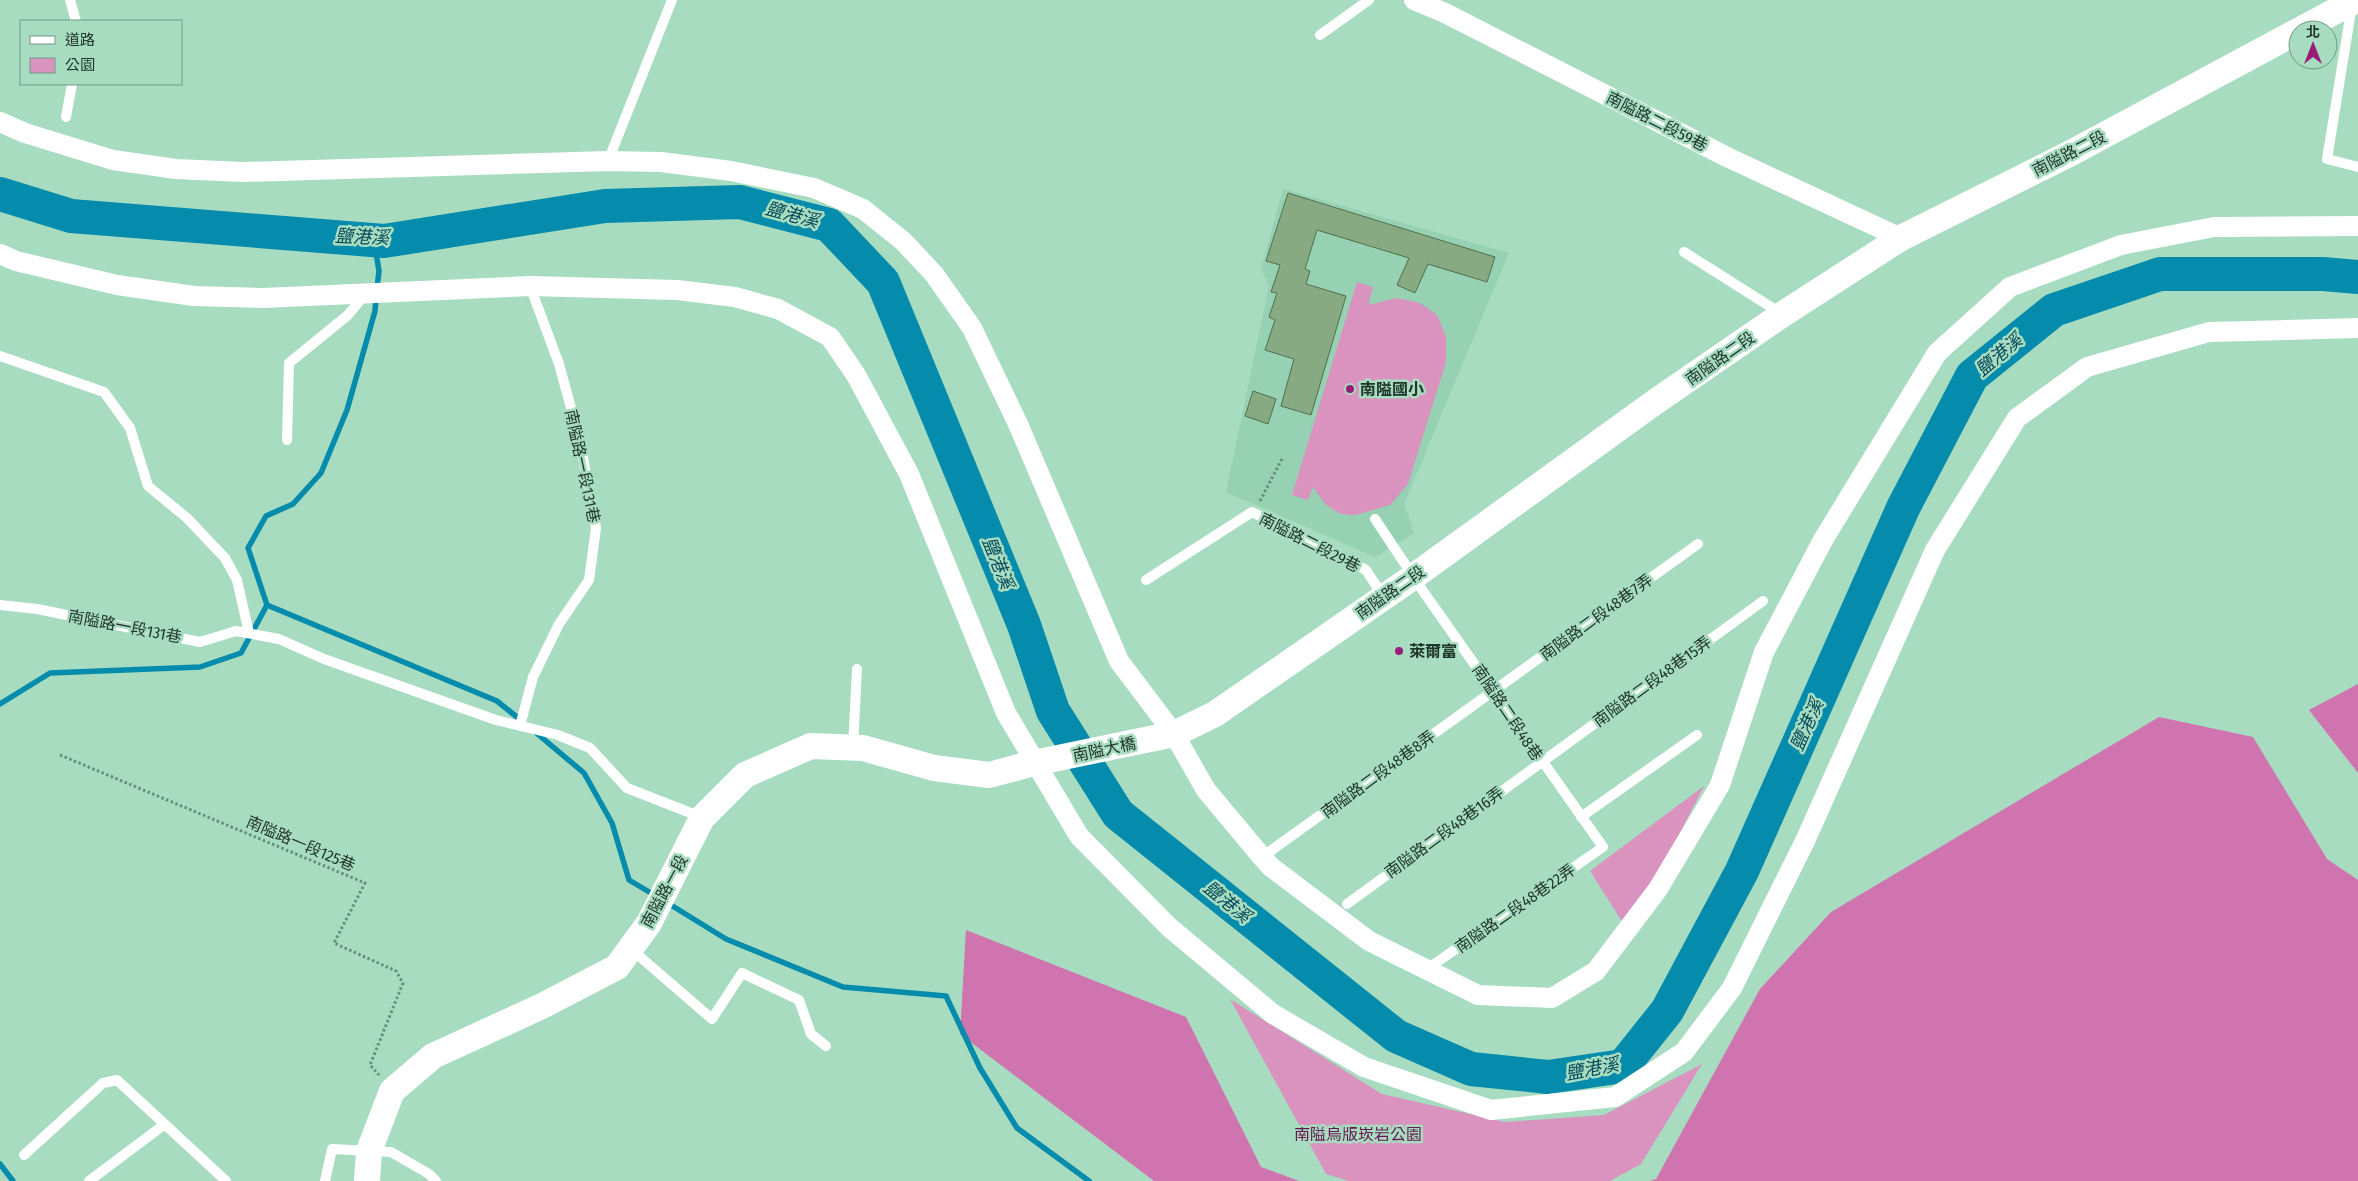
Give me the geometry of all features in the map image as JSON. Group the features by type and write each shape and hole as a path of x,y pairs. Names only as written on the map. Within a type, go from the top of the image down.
{"street":[{"name":"南隘路二段59巷","path":"1414,0 1462,22 1727,157 1901,238"},
{"name":"南隘路二段","path":"2318,20 2354,1"},
{"name":"南隘路二段","path":"1174,734 1215,714 1413,577 1655,402 1783,314 1901,238 2071,153 2288,36"},
{"path":"0,122 24,133 113,160 176,169 243,172 608,160 660,162 731,171 814,188 863,209 903,241 934,274 972,328 1018,424 1119,661 1174,734 1206,790 1271,867 1369,941 1478,995 1552,998 1596,971 1658,889 1720,785 1764,652 1834,523 1937,352 2010,288 2121,245 2214,227 2358,226"},
{"path":"0,254 16,261 118,285 194,296 263,298 530,286 678,290 735,297 778,309 830,337 856,375 909,474 1006,713 1079,836 1169,927 1273,1014 1364,1067 1491,1110 1615,1097 1684,1052 1732,988 1805,842 1935,550 2018,418 2087,367 2209,332 2358,328"},
{"name":"南隘大橋","path":"1034,763 1174,734"},
{"name":"南隘路一段","path":"367,1181 369,1151 392,1091 434,1056 542,1006 617,967 649,923 702,818 745,776 811,746 863,748 934,768 989,775 1034,763"}],"lane":[{"path":"70,0 76,20"},
{"path":"608,160 672,0"},
{"path":"1320,35 1370,0"},
{"path":"2354,1 2327,159 2358,167"},
{"path":"66,117 72,85"},
{"path":"1684,252 1783,314"},
{"name":"南隘路一段131巷","path":"520,726 533,677 560,624 589,580 596,528 580,442 560,364 530,286"},
{"path":"287,440 288,363 348,315 366,293"},
{"path":"0,356 104,392 130,428 148,486 187,518 225,558 237,580 249,633"},
{"path":"1146,580 1252,512"},
{"name":"南隘路二段29巷","path":"1252,512 1366,570 1384,597"},
{"name":"南隘路二段48巷","path":"1375,519 1413,577 1603,847"},
{"name":"南隘路二段48巷7弄","path":"1494,691 1698,544"},
{"name":"南隘路二段48巷15弄","path":"1541,761 1763,601"},
{"name":"南隘路一段131巷","path":"0,605 37,609 200,642 236,631 279,639 324,659 496,720 558,735 590,748 627,788 702,818"},
{"path":"853,748 857,669"},
{"name":"南隘路二段48巷8弄","path":"1262,857 1494,691"},
{"path":"1581,817 1697,735"},
{"name":"南隘路二段48巷16弄","path":"1347,904 1541,761"},
{"name":"南隘路二段48巷22弄","path":"1427,969 1603,847"},
{"path":"630,949 712,1019 742,973 799,1000 811,1034 826,1046"},
{"path":"24,1155 103,1083 117,1080 226,1181"},
{"path":"89,1181 165,1124"},
{"path":"325,1181 332,1149 391,1152 429,1174 436,1181"}],"path":[{"path":"1252,512 1283,457"},
{"name":"南隘路一段125巷","path":"60,755 366,883 334,943 396,971 403,983 370,1065 392,1091"}],"shaded area":[{"name":"南隘國小","path":"1283,189 1509,253 1404,504 1414,533 1375,557 1226,492 1269,286 1261,269"},
{"path":"2358,684 2358,773 2309,710"},
{"path":"2159,717 2253,737 2327,859 2358,880 2358,1181 1650,1181 1656,1179 1760,989 1831,912"},
{"path":"966,930 1186,1017 1261,1167 1299,1181 1154,1181 960,1034"}],"green space":[{"path":"1357,282 1373,287 1368,305 1397,298 1420,303 1437,315 1446,336 1446,362 1408,484 1390,505 1356,515 1341,514 1326,505 1313,487 1308,500 1292,495"},
{"path":"1704,786 1666,860 1623,923 1590,871"},
{"name":"南隘烏版崁岩公園","path":"1230,999 1382,1094 1505,1122 1604,1115 1702,1064 1641,1164 1610,1181 1349,1181 1326,1174"}],"building":[{"path":"1288,193 1495,257 1487,282 1428,264 1415,293 1397,285 1409,258 1317,230 1305,269 1310,271 1306,284 1346,296 1311,415 1281,406 1294,359 1265,350 1275,320 1269,317 1277,293 1271,292 1280,265 1266,261"},
{"path":"1253,391 1276,399 1268,424 1245,416"}],"waterway":[{"name":"鹽港溪","path":"0,194 71,216 384,241 605,206 740,202 829,225 883,282 1024,625 1053,711 1118,814 1396,1036 1471,1069 1548,1077 1623,1066 1667,1011 1742,871 1903,508 1972,376 2054,310 2160,274 2323,274 2358,277"},
{"path":"374,240 379,271 377,288"},
{"path":"0,704 50,673 200,667 241,653 267,605 248,548 266,516 293,504 321,473 347,410 375,311 376,298"},
{"path":"267,605 497,701 523,722"},
{"path":"534,731 584,773 612,823 629,880 656,896"},
{"path":"666,902 726,939 843,987 946,996 980,1068 1017,1128 1089,1181"},
{"path":"0,1164 13,1181"}],"place":[{"name":"南隘國小","path":"1350,389"},
{"name":"萊爾富","path":"1399,651"}]}
